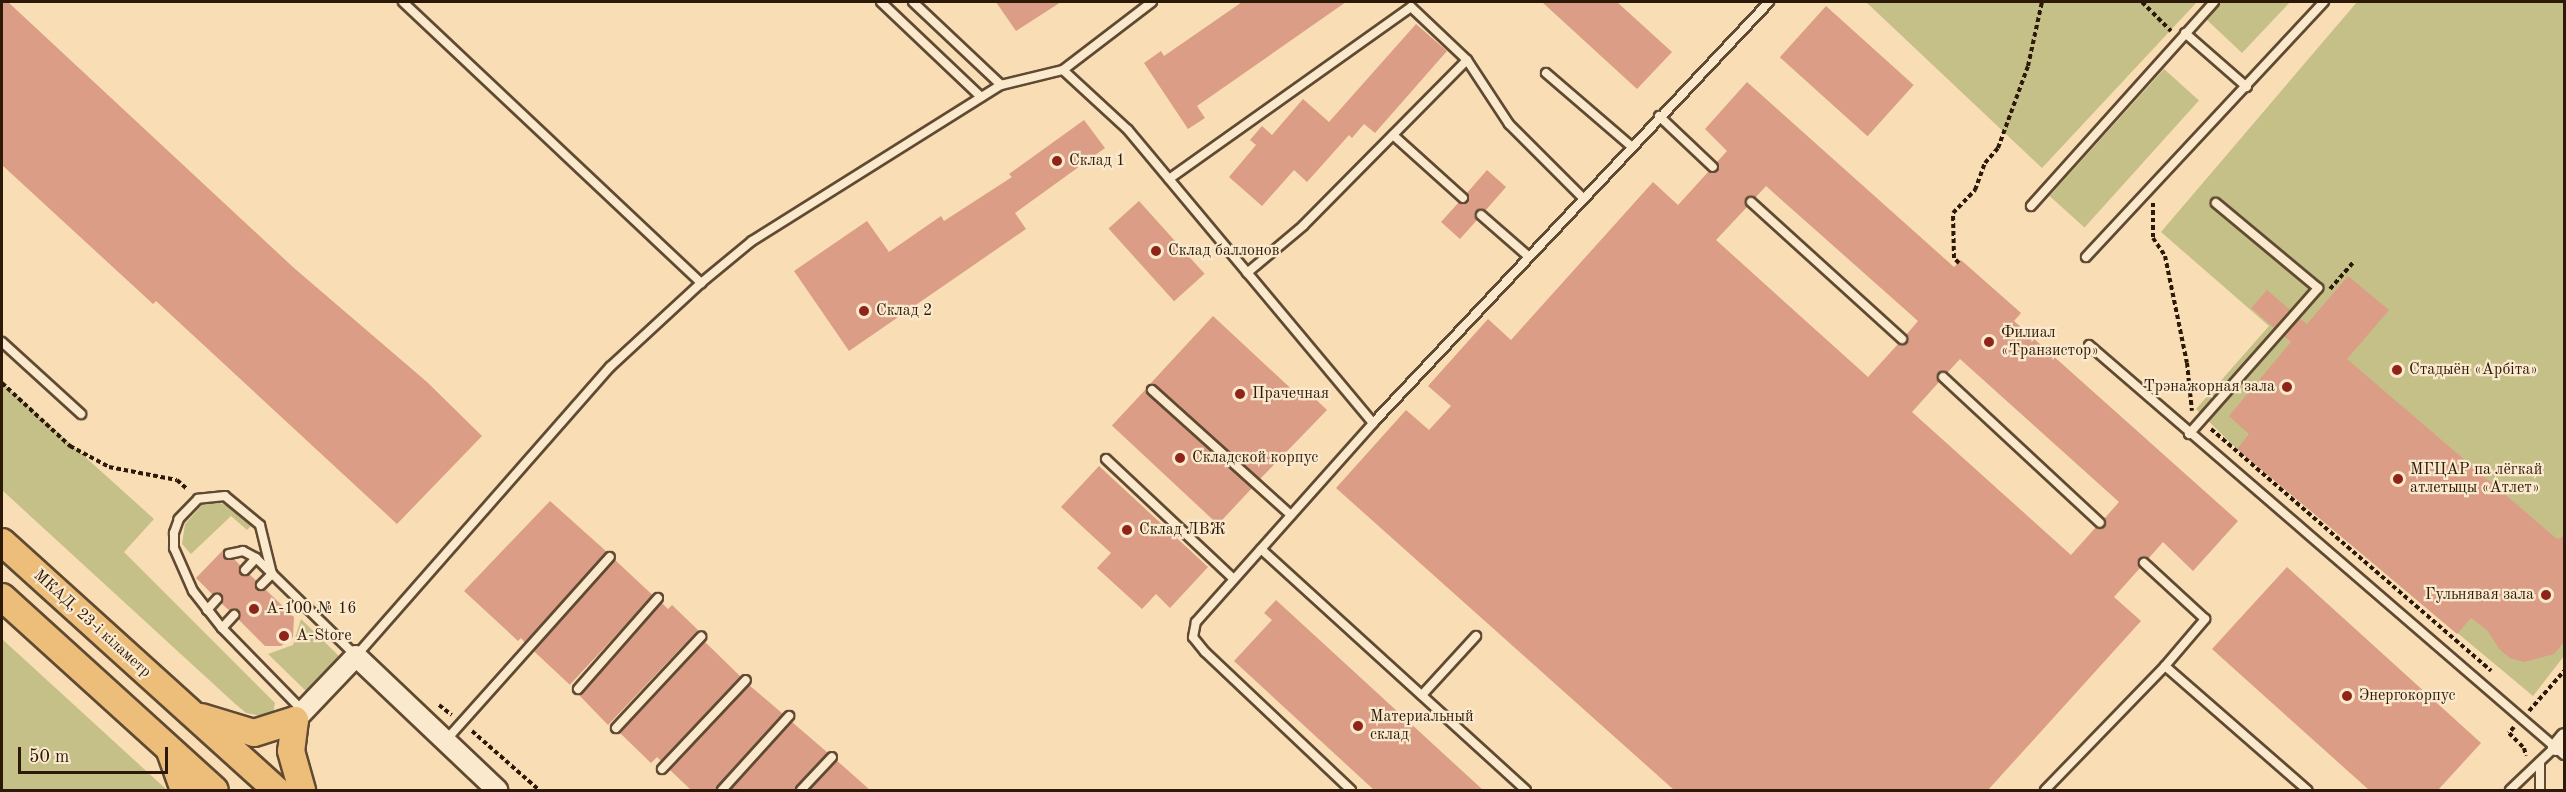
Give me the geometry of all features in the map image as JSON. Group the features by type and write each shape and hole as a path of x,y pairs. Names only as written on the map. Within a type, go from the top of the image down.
{"highway":[{"name":"МКАД, 23-і кіламетр","path":"2,542 276,790"},
{"path":"2,597 215,790"},
{"path":"187,710 254,733 299,716"},
{"path":"299,716 291,751 302,790"},
{"path":"163,742 184,790"}],"street":[{"path":"299,716 356,656 497,790"}],"lane":[{"path":"403,2 701,283"},
{"path":"880,2 981,97"},
{"path":"913,2 1001,85"},
{"path":"229,554 243,550 256,558 356,656 610,367 701,283 752,241 1001,85 1063,70 1152,2"},
{"path":"1351,790 1193,637 1196,622 1373,423 1659,116 1770,2"},
{"path":"2031,206 2214,2"},
{"path":"2086,257 2324,2"},
{"path":"1169,178 1411,7 1467,60 1509,124 1583,198"},
{"path":"2182,36 2247,87"},
{"path":"1247,273 1304,226 1467,60"},
{"path":"1063,70 1128,130 1373,423"},
{"path":"1546,73 1631,146"},
{"path":"1659,116 1713,167"},
{"path":"1393,135 1463,198"},
{"path":"1751,202 1902,339"},
{"path":"2189,434 2203,422 2318,288 2216,203"},
{"path":"1481,215 1528,256"},
{"path":"2,342 81,414"},
{"path":"2089,345 2189,434 2561,746 2510,790"},
{"path":"1943,377 2100,523"},
{"path":"1152,390 1291,515"},
{"path":"1106,459 1234,579"},
{"path":"272,573 260,525 240,504 225,496 198,499 179,519 174,533 174,548 193,591 222,628 299,716"},
{"path":"1261,549 1526,790"},
{"path":"444,742 610,557"},
{"path":"245,570 256,558"},
{"path":"2045,790 2165,666 2205,619 2144,563"},
{"path":"261,585 272,573"},
{"path":"193,591 201,583"},
{"path":"578,689 658,598"},
{"path":"207,610 217,599"},
{"path":"222,628 234,615"},
{"path":"1422,695 1476,636"},
{"path":"616,728 701,638"},
{"path":"2165,666 2307,790"},
{"path":"662,769 746,680"},
{"path":"722,790 789,716"},
{"path":"801,790 832,757"},
{"path":"2540,762 2540,790"}],"path":[{"path":"1959,263 1954,258 1953,213 1975,190 1985,163 1998,148 2028,66 2042,2"},
{"path":"2142,2 2182,36"},
{"path":"2152,187 2153,238 2165,256 2187,363 2192,411 2498,677"},
{"path":"2,383 70,446 109,467 177,480 198,499"},
{"path":"2524,700 2532,708"}],"shaded area":[{"path":"1866,2 2197,2 2042,168"},
{"path":"2222,2 2290,2 2242,53 2206,19"},
{"name":"Стадыён «Арбіта»","path":"2357,2 2564,2 2564,656 2533,696 2237,449 2196,409 2269,326 2161,232"},
{"path":"2164,69 2199,100 2085,228 2050,196"},
{"path":"2,382 154,519 124,552 275,703 272,718 246,713 2,490"},
{"path":"214,501 231,507 251,526 247,530 231,516 191,554 182,544 185,524 203,504"},
{"path":"301,619 341,658 308,693 268,654 293,645"},
{"path":"2,639 167,790 2,790"}],"building":[{"path":"2,2 8,2 294,268 427,382 482,436 397,524 156,301 153,304 2,165"},
{"path":"996,2 1061,2 1016,31"},
{"path":"1242,2 1346,2 1197,106 1205,118 1188,129 1144,63 1161,51 1164,56"},
{"path":"1542,2 1617,2 1672,52 1637,89"},
{"path":"1826,6 1914,85 1868,136 1780,57"},
{"path":"1416,24 1447,51 1375,133 1364,124 1352,138 1349,135 1307,182 1294,170 1262,206 1229,177 1256,145 1250,140 1262,126 1272,135 1303,99 1329,122"},
{"path":"1747,82 1954,267 1961,260 2021,313 2014,321 2238,521 2193,571 2163,542 2148,559 2139,559 2140,568 2114,597 2141,621 1988,790 1674,790 1336,488 1406,410 1429,430 1451,406 1428,386 1488,319 1511,340 1653,182 1678,205 1709,171 1717,171 1717,162 1727,151 1705,129","holes":["1766,186 1918,321 1906,335 1907,343 1898,344 1868,377 1716,240 1747,207 1746,198 1755,198","1960,359 2119,502 2104,519 2105,527 2096,527 2071,555 1912,412 1939,382 1938,373 1947,373"]},
{"name":"Склад 2","path":"1084,120 1105,148 1015,213 1026,229 849,351 794,271 867,221 889,252 941,216 944,221 1012,177 1009,174"},
{"path":"1487,170 1506,187 1485,211 1477,211 1477,220 1460,239 1441,222 1459,202 1468,202 1467,193"},
{"name":"Склад баллонов","path":"1139,201 1205,274 1174,301 1109,228"},
{"path":"2348,276 2389,310 2347,359 2557,539 2565,536 2565,641 2554,654 2524,662 2510,658 2500,650 2487,630 2471,618 2457,634 2237,449 2249,434 2229,416 2291,342 2284,336 2299,318 2307,324"},
{"path":"2267,290 2290,310 2274,328 2251,308"},
{"name":"Прачечная","path":"1213,316 1300,397 1306,390 1327,410 1260,479 1150,384"},
{"name":"Складской корпус","path":"1146,389 1252,488 1218,524 1112,426"},
{"name":"Склад ЛВЖ","path":"1099,466 1208,567 1170,608 1156,594 1142,609 1097,568 1111,553 1061,507"},
{"path":"550,501 607,552 525,643 521,638 518,641 464,591"},
{"path":"224,549 225,558 234,559 241,566 241,574 249,574 257,581 257,590 265,589 294,617 293,637 281,646 265,646 238,619 238,611 230,611 221,603 221,595 213,595 196,578"},
{"path":"615,560 653,595 570,685 532,649"},
{"name":"Энергокорпус","path":"2287,567 2481,743 2438,790 2369,790 2212,649"},
{"name":"Материальный склад","path":"1276,600 1483,790 1374,790 1234,661 1272,620 1264,613"},
{"path":"662,603 668,609 672,605 698,630 608,725 579,695"},
{"path":"705,642 741,677 661,761 657,757 651,763 620,733"},
{"path":"749,685 783,714 716,790 691,790 670,770"},
{"path":"792,722 828,753 795,790 730,790"},
{"path":"837,761 843,766 870,790 809,790"}],"place":[{"name":"Склад 1","path":"1057,161"},
{"name":"Склад баллонов","path":"1156,251"},
{"name":"Склад 2","path":"864,311"},
{"name":"Филиал «Транзистор»","path":"1989,342"},
{"name":"Стадыён «Арбіта»","path":"2397,370"},
{"name":"Трэнажорная зала","path":"2287,387"},
{"name":"Прачечная","path":"1240,394"},
{"name":"Складской корпус","path":"1180,458"},
{"name":"МГЦАР па лёгкай атлетыцы «Атлет»","path":"2398,479"},
{"name":"Склад ЛВЖ","path":"1127,530"},
{"name":"Гульнявая зала","path":"2546,595"},
{"name":"А-100 № 16","path":"254,609"},
{"name":"A-Store","path":"284,636"},
{"name":"Энергокорпус","path":"2347,696"},
{"name":"Материальный склад","path":"1358,726"}]}
